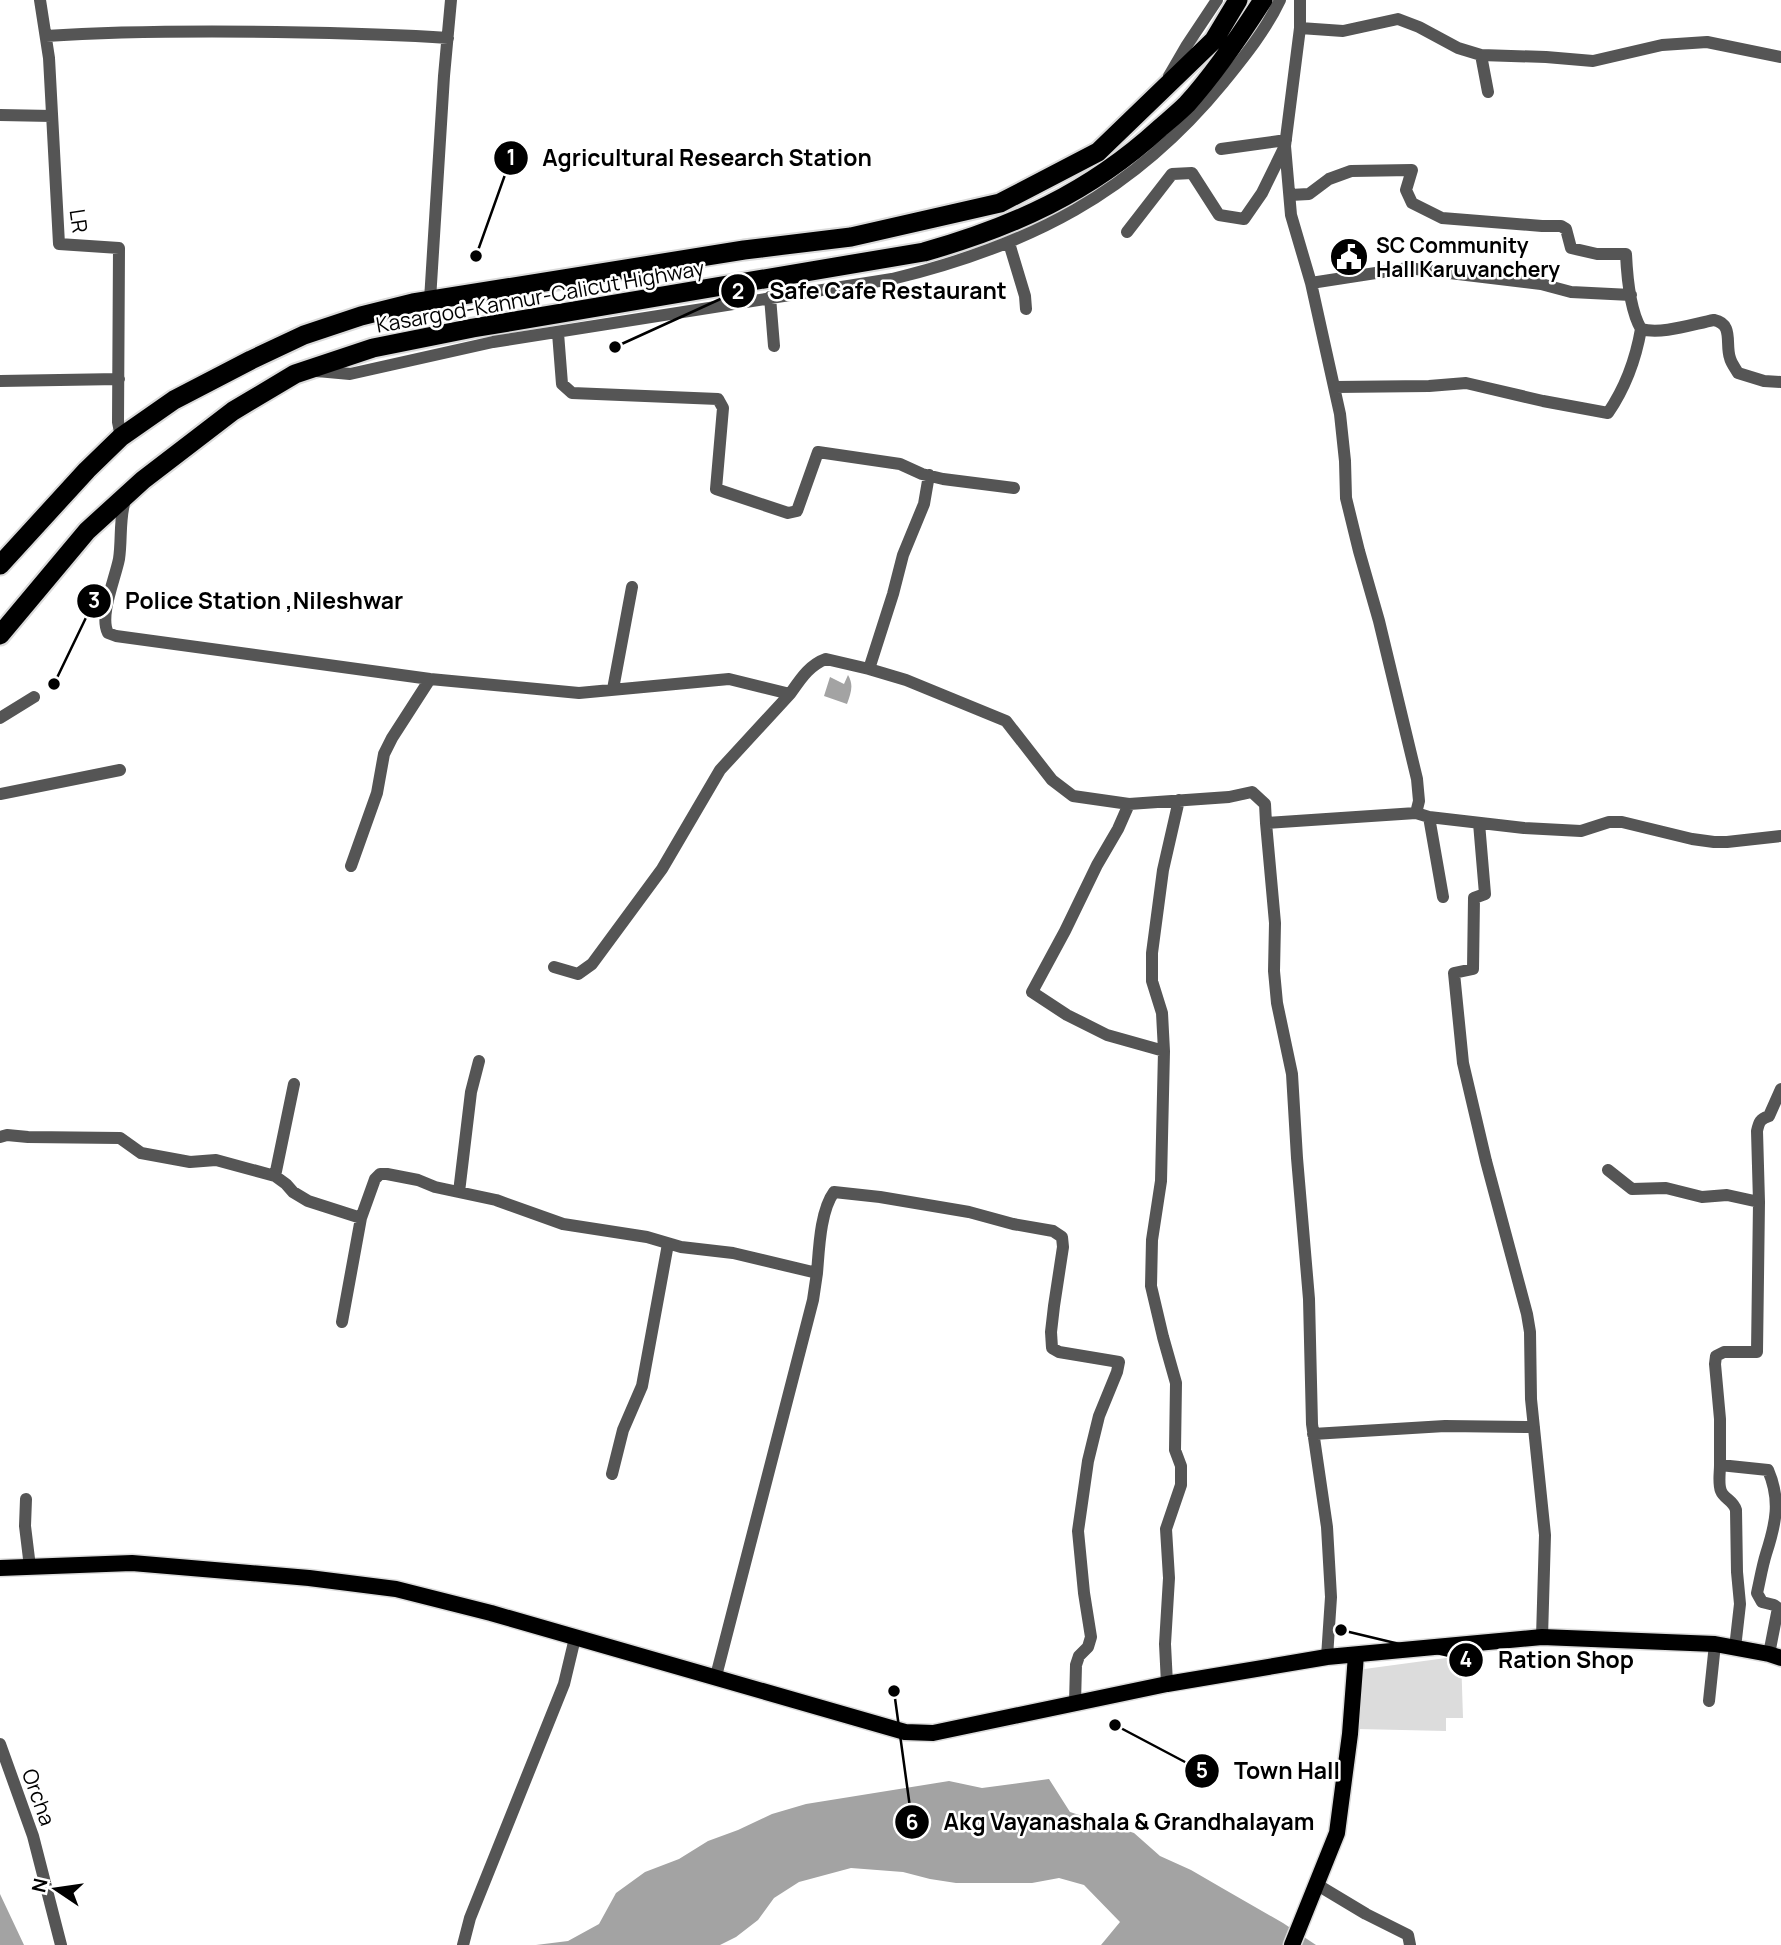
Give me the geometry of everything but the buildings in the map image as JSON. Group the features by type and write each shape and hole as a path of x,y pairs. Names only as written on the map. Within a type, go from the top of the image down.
{"highway":[{"name":"Kasargod-Kannur-Calicut Highway","path":"0,565 121,437 174,400 304,335 361,316 430,300 744,250 851,237 1000,203 1098,152 1214,40 1238,0"},
{"name":"Kasargod-Kannur-Calicut Highway","path":"0,635 88,531 143,480 233,411 295,374 373,348 460,330 912,254 972,239 1026,216 1085,186 1136,150 1186,105 1236,42 1262,0"}],"main road":[{"path":"0,1568 132,1563 361,1584 396,1590 491,1613 905,1732 922,1733 933,1733 1167,1684 1327,1657 1542,1637 1715,1644 1775,1656"},
{"path":"1293,1945 1337,1833 1350,1734 1356,1655"}],"street":[{"name":"LR","path":"40,0 49,58 59,244 119,248 118,422 121,437"},
{"path":"430,300 451,0"},
{"path":"1159,95 1187,44 1217,0"},
{"path":"306,370 350,374 493,342 892,279 942,267 1009,243 1101,196 1150,159 1198,114 1239,64 1274,14 1280,0"},
{"path":"1300,0 1300,29 1285,143 1291,215 1311,284 1335,387 1344,449 1346,498 1379,621 1443,897"},
{"path":"1300,29 1343,31 1398,19 1458,48 1481,55 1593,61 1662,45 1707,42 1781,57"},
{"path":"46,36 205,31 385,34 448,38"},
{"path":"1481,55 1488,92"},
{"path":"0,115 52,116"},
{"path":"1221,149 1285,143"},
{"path":"1127,232 1171,174 1192,173 1219,215 1244,219 1262,193 1285,143"},
{"path":"1290,195 1308,194 1329,179 1351,171 1412,170 1406,190 1412,204 1442,218 1561,226 1566,229 1571,248 1597,254 1626,254 1628,286 1636,321 1641,329 1647,331 1721,321 1727,328 1730,358 1738,373 1764,381 1781,382"},
{"path":"1009,243 1025,296 1026,309"},
{"path":"1311,284 1408,268 1541,284 1571,292 1632,295"},
{"path":"770,297 774,346"},
{"path":"1335,387 1466,383 1608,413 1637,352 1641,329"},
{"path":"558,333 562,384 572,393 718,399 723,408 716,489 788,513 797,511 818,452 900,464 929,475 1014,488"},
{"path":"0,381 119,379"},
{"path":"869,669 903,555 924,504 929,475"},
{"path":"126,496 121,514 118,562 106,617 105,627 108,634 194,648 430,678 579,693 729,679 790,694"},
{"path":"613,690 632,587"},
{"path":"554,967 578,974 592,964 662,869 720,770 790,694 802,676 825,659 906,680 1006,721 1052,780 1073,796 1129,804 1229,797 1252,792 1265,804 1275,923 1274,971 1277,1003 1292,1074 1309,1298 1313,1434 1327,1527 1331,1597 1327,1657"},
{"path":"351,866 377,793 384,754 430,678"},
{"path":"0,718 34,697"},
{"path":"0,794 120,771"},
{"path":"1167,1684 1165,1644 1169,1578 1166,1529 1181,1485 1181,1466 1175,1450 1176,1383 1151,1286 1152,1240 1161,1181 1164,1051 1162,1013 1152,981 1152,954 1163,870 1179,800"},
{"path":"1129,804 1032,992 1067,1015 1107,1035 1164,1051"},
{"path":"1266,823 1423,815 1524,828 1581,831 1609,822 1622,822 1714,842 1781,836"},
{"path":"1479,823 1485,894 1474,898 1473,969 1454,973 1463,1063 1530,1332 1531,1399 1545,1535 1542,1637"},
{"path":"459,1192 471,1092 479,1061"},
{"path":"275,1176 294,1084"},
{"path":"1735,1647 1740,1604 1736,1510 1735,1504 1720,1489 1720,1419 1715,1364 1716,1356 1724,1352 1757,1352 1757,1131 1762,1119 1777,1109 1781,1089"},
{"path":"0,1137 120,1138 141,1153 190,1162 216,1160 275,1176 307,1201 361,1218"},
{"path":"1608,1170 1632,1189 1665,1188 1702,1197 1727,1195 1759,1202"},
{"path":"342,1322 361,1218 375,1179 380,1174 418,1180 435,1187 495,1200 563,1224 648,1237 681,1247 733,1253 817,1273"},
{"path":"716,1676 813,1300 821,1233 829,1199 834,1192 969,1212 1053,1231 1062,1237 1063,1247 1051,1332 1052,1349 1119,1362 1099,1416 1088,1461 1077,1531 1091,1637 1076,1665 1075,1703"},
{"path":"612,1474 623,1430 642,1386 668,1244"},
{"path":"1313,1434 1445,1426 1534,1427"},
{"path":"1720,1465 1768,1470 1776,1480 1780,1494 1779,1516 1765,1555 1757,1593 1762,1602 1778,1608 1775,1656"},
{"path":"26,1499 25,1527 30,1567"},
{"path":"463,1945 470,1919 564,1684 575,1638"},
{"path":"1709,1701 1715,1644"},
{"name":"Orcha","path":"0,1744 33,1836 61,1945"},
{"path":"1316,1884 1408,1935 1410,1945"}],"shaded area":[{"path":"848,675 851,693 847,704 824,696 830,677 844,684"},
{"path":"1461,1656 1463,1718 1446,1718 1446,1731 1358,1729 1357,1670"},
{"path":"1049,1779 1070,1812 1134,1833 1160,1856 1191,1870 1316,1945 1101,1945 1120,1922 1084,1885 1059,1878 1032,1883 956,1883 903,1872 851,1868 799,1882 774,1898 758,1920 736,1937 720,1945 536,1945 568,1941 599,1924 616,1893 645,1872 679,1859 708,1841 772,1814 806,1804 949,1781 982,1788"},
{"path":"0,1894 24,1945 0,1945"}],"place":[{"name":"Agricultural Research Station","path":"476,256"},
{"name":"SC Community Hall Karuvanchery","path":"1349,257"},
{"name":"Safe Cafe Restaurant","path":"615,347"},
{"name":"Police Station ,Nileshwar","path":"54,684"},
{"name":"Ration Shop","path":"1341,1630"},
{"name":"Akg Vayanashala & Grandhalayam","path":"894,1691"},
{"name":"Town Hall","path":"1115,1725"}]}
